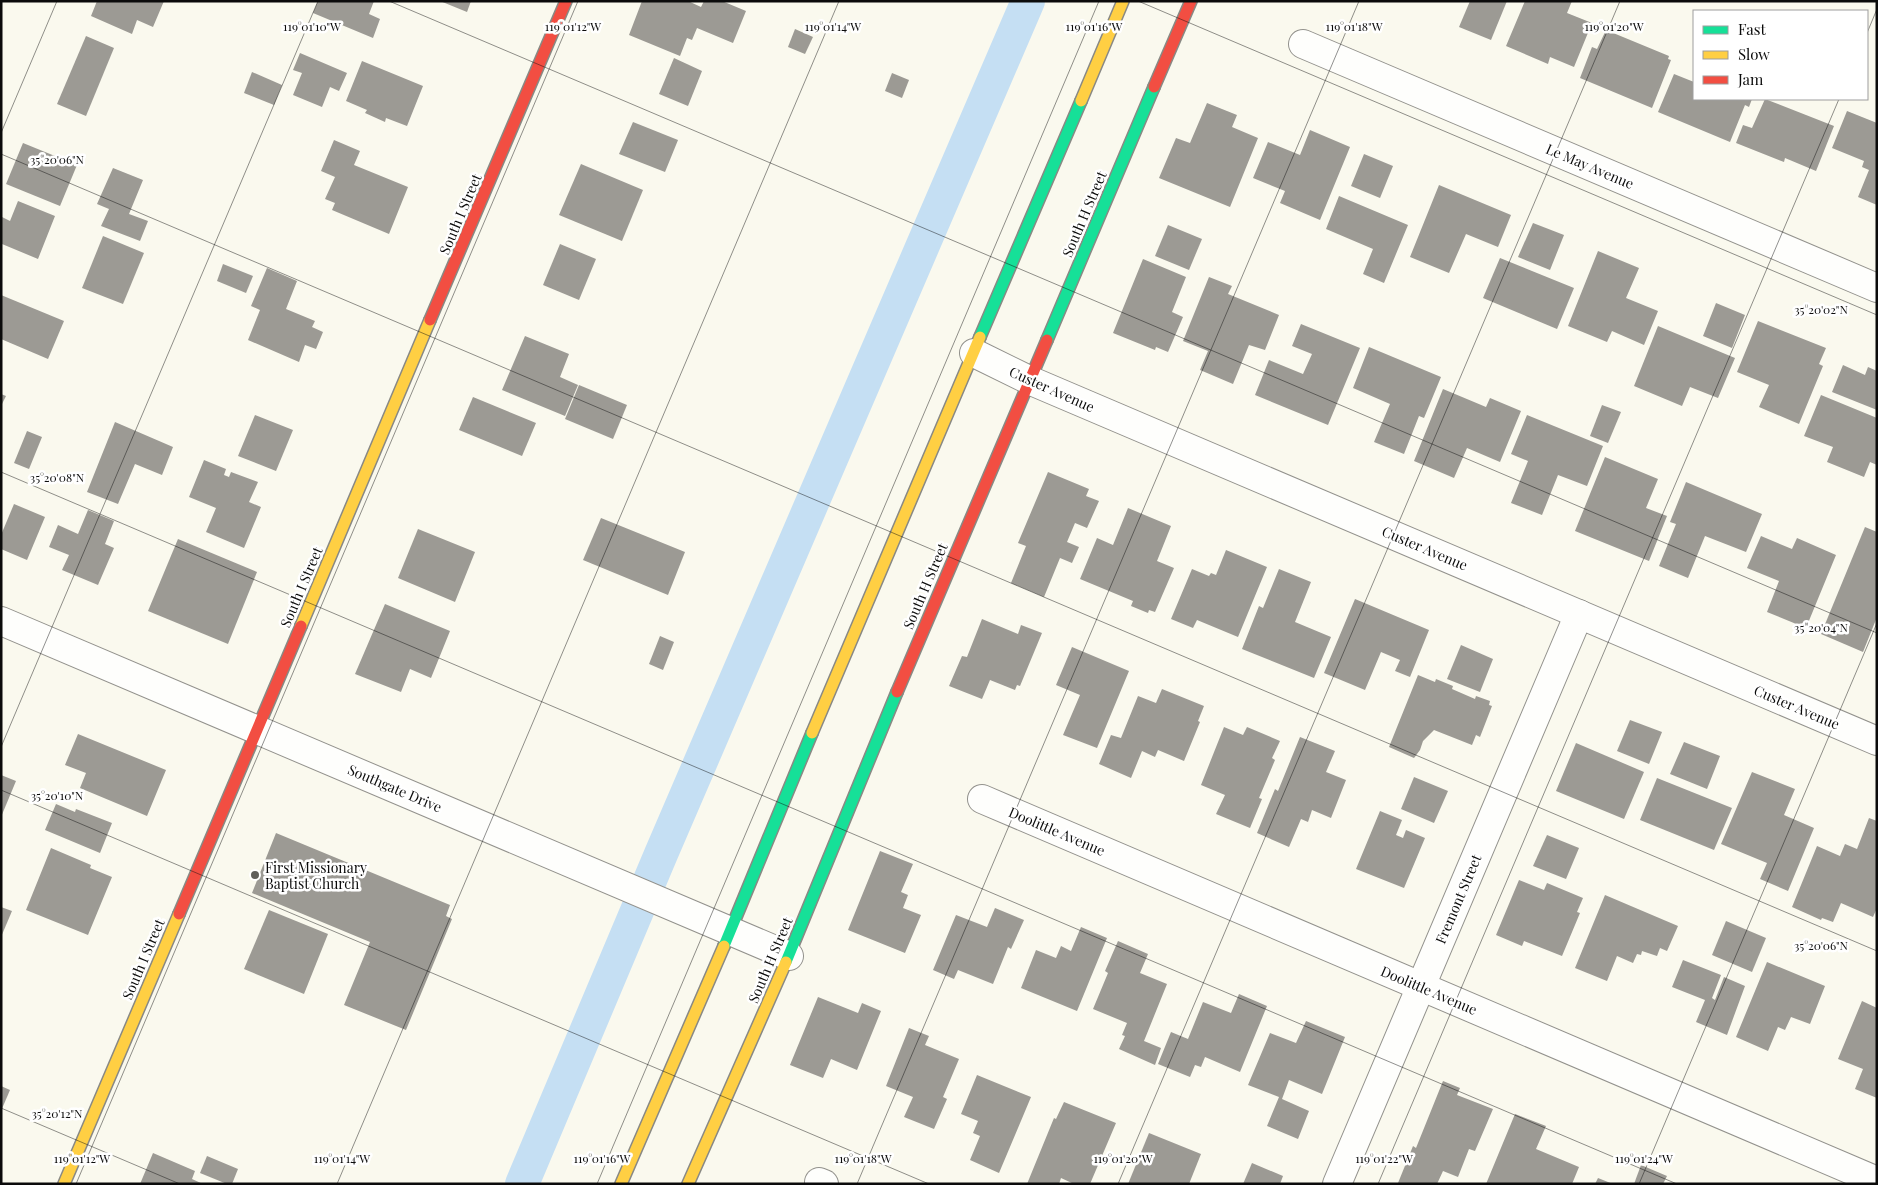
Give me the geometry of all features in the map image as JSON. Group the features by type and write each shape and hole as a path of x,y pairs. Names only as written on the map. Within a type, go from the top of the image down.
{"street":[{"name":"South I Street","path":"64,1184 566,1"},
{"path":"621,1184 731,930 815,725 1123,1"},
{"name":"South H Street","path":"688,1184 789,956 871,753 1191,1"},
{"name":"Le May Avenue","path":"1303,44 1877,288"},
{"name":"Custer Avenue","path":"974,353 1029,380 1877,741"},
{"name":"Fremont Street","path":"1337,1184 1580,614"},
{"name":"Southgate Drive","path":"1,621 624,884 789,956"},
{"name":"Doolittle Avenue","path":"982,799 1877,1181"}],"building":[{"path":"97,1 164,1 153,27 137,20 132,34 91,16"},
{"path":"318,1 374,1 369,14 380,19 373,38 313,13"},
{"path":"440,1 471,1 467,12"},
{"path":"642,1 688,1 701,7 704,1 722,1 746,11 733,43 697,28 692,40 687,38 680,56 629,35"},
{"path":"1470,1 1507,1 1491,40 1459,27"},
{"path":"1525,1 1572,1 1567,13 1592,23 1574,67 1550,57 1548,64 1506,46"},
{"path":"795,29 813,37 805,54 788,47"},
{"path":"1606,30 1669,56 1668,59 1671,60 1652,108 1580,78 1592,47 1597,49"},
{"path":"86,36 114,48 86,116 57,104"},
{"path":"300,53 347,73 339,91 330,87 322,107 293,95 302,73 293,70"},
{"path":"674,58 702,71 688,106 659,94"},
{"path":"362,61 423,86 407,126 386,118 385,122 365,113 367,110 346,101"},
{"path":"252,72 282,85 274,105 244,93"},
{"path":"892,73 909,80 902,98 885,91"},
{"path":"1674,74 1693,82 1693,100 1752,100 1749,107 1745,105 1730,142 1658,112"},
{"path":"1765,100 1834,126 1816,171 1785,158 1784,162 1736,143 1743,125 1752,128"},
{"path":"1207,103 1237,115 1232,127 1258,138 1230,207 1159,178 1176,138 1190,143"},
{"path":"1847,111 1877,123 1877,205 1858,197 1869,170 1862,167 1864,161 1832,148"},
{"path":"633,122 678,140 665,172 619,154"},
{"path":"1310,130 1350,147 1320,220 1280,203 1285,191 1253,178 1268,142 1300,155"},
{"path":"334,140 360,151 354,165 408,187 389,234 332,210 335,203 325,199 335,177 321,171"},
{"path":"23,143 77,165 60,206 6,184"},
{"path":"1364,154 1393,166 1380,198 1351,186"},
{"path":"581,164 643,190 622,241 559,215"},
{"path":"113,168 143,180 129,214 148,221 140,241 101,226 109,209 97,204"},
{"path":"1439,185 1511,215 1498,247 1466,234 1449,273 1410,257"},
{"path":"1339,196 1408,225 1384,283 1363,274 1373,249 1326,229"},
{"path":"18,201 55,216 38,259 1,242 1,219 2,217 10,221"},
{"path":"1533,223 1564,235 1550,270 1518,257"},
{"path":"1168,225 1202,239 1189,270 1155,256"},
{"path":"103,236 144,253 123,304 82,288"},
{"path":"560,244 596,259 579,300 543,285"},
{"path":"1598,251 1639,268 1626,298 1658,311 1644,345 1612,331 1607,342 1568,326"},
{"path":"1500,258 1574,288 1557,329 1483,298"},
{"path":"1143,259 1186,277 1172,312 1183,317 1168,352 1156,347 1155,350 1113,333"},
{"path":"223,264 253,276 246,293 217,281"},
{"path":"267,268 297,281 286,309 315,321 312,327 323,332 316,349 305,345 299,362 248,340 260,310 251,306"},
{"path":"1209,277 1232,286 1228,294 1279,315 1265,350 1249,345 1233,384 1200,370 1208,351 1183,341"},
{"path":"1,295 64,321 48,359 1,339"},
{"path":"1716,303 1745,315 1732,348 1703,336"},
{"path":"1758,321 1826,348 1819,364 1823,366 1799,424 1759,407 1769,385 1737,372"},
{"path":"1301,324 1360,348 1328,425 1255,395 1269,360 1303,374 1312,354 1292,346"},
{"path":"1658,326 1735,358 1718,398 1690,387 1682,406 1634,386"},
{"path":"525,336 569,354 560,377 578,385 565,416 502,390"},
{"path":"1369,347 1441,377 1424,418 1419,416 1404,454 1374,442 1390,404 1353,388"},
{"path":"1843,365 1865,375 1868,367 1877,371 1877,410 1832,392"},
{"path":"579,385 627,405 613,439 565,419"},
{"path":"1443,389 1486,407 1490,398 1521,411 1500,462 1467,448 1454,478 1414,461"},
{"path":"1,394 6,396 1,406"},
{"path":"1821,395 1877,418 1877,465 1870,462 1864,477 1827,462 1833,447 1804,436"},
{"path":"473,397 536,423 522,456 459,430"},
{"path":"1602,405 1621,412 1608,443 1590,436"},
{"path":"255,415 293,430 276,471 238,456"},
{"path":"1527,415 1603,446 1587,486 1558,475 1542,515 1511,503 1528,461 1511,454"},
{"path":"115,422 173,447 162,475 135,464 118,504 87,492"},
{"path":"27,431 42,437 29,469 14,463"},
{"path":"1605,457 1658,479 1646,508 1667,516 1649,561 1575,531"},
{"path":"204,460 226,469 224,475 229,477 231,472 258,482 249,502 261,507 244,548 206,532 216,508 189,497"},
{"path":"1048,472 1089,489 1086,496 1099,501 1087,528 1075,523 1067,542 1079,547 1072,563 1060,558 1044,597 1011,583 1026,546 1018,543"},
{"path":"1686,482 1762,514 1746,552 1705,536 1688,578 1659,566 1676,524 1670,522"},
{"path":"14,504 45,517 27,560 1,549 1,535"},
{"path":"1128,508 1171,526 1157,561 1174,568 1155,612 1149,610 1148,613 1131,606 1133,601 1080,579 1097,538 1113,545"},
{"path":"88,510 114,521 105,544 114,548 98,585 62,570 69,555 49,547 58,525 78,534"},
{"path":"601,518 685,552 668,595 583,560"},
{"path":"1865,527 1877,532 1877,617 1863,652 1821,634"},
{"path":"418,529 475,552 455,602 398,578"},
{"path":"1761,536 1792,549 1797,538 1836,555 1806,628 1767,612 1779,581 1747,568"},
{"path":"178,539 257,572 228,644 148,611"},
{"path":"1226,550 1267,567 1238,637 1197,620 1193,628 1171,619 1192,569 1209,576 1211,573 1216,575"},
{"path":"1279,569 1311,582 1295,622 1331,637 1314,678 1242,649 1259,606 1263,608"},
{"path":"1355,599 1429,630 1410,677 1395,671 1400,660 1381,652 1365,690 1324,673"},
{"path":"385,604 450,631 431,678 410,669 401,692 355,674"},
{"path":"982,619 1018,634 1021,625 1042,633 1020,686 1017,685 1015,690 990,680 982,699 949,686 962,656 967,657"},
{"path":"660,636 674,642 663,670 649,664"},
{"path":"1461,645 1493,659 1480,692 1447,679"},
{"path":"1072,647 1129,671 1097,748 1063,735 1080,695 1056,685"},
{"path":"1418,675 1435,682 1436,679 1453,686 1452,689 1475,699 1476,696 1490,701 1489,705 1492,706 1480,737 1476,735 1472,745 1434,730 1423,741 1420,750 1414,758 1389,747"},
{"path":"1162,689 1204,706 1198,721 1200,722 1184,761 1158,750 1155,757 1142,751 1131,778 1099,764 1111,735 1121,738 1138,696 1156,703"},
{"path":"1630,720 1662,732 1649,764 1617,751"},
{"path":"1224,727 1243,735 1247,727 1280,741 1272,758 1275,760 1259,798 1262,799 1250,828 1216,814 1225,795 1201,785"},
{"path":"78,734 166,770 147,816 80,788 86,773 65,765"},
{"path":"1300,737 1335,751 1326,772 1346,780 1331,818 1312,810 1308,822 1301,819 1289,847 1257,833 1275,789 1278,791"},
{"path":"1684,742 1720,756 1707,789 1670,774"},
{"path":"1576,743 1644,772 1624,819 1556,791"},
{"path":"1752,772 1795,789 1784,815 1814,828 1788,891 1760,879 1767,863 1721,844"},
{"path":"1,775 16,781 1,817"},
{"path":"1414,777 1448,791 1434,823 1401,809"},
{"path":"1657,778 1732,808 1714,850 1640,820"},
{"path":"56,804 75,812 76,809 112,823 100,853 45,830"},
{"path":"1380,811 1402,820 1396,835 1403,838 1406,830 1425,838 1404,888 1356,869"},
{"path":"1869,818 1877,821 1877,908 1873,917 1841,903 1833,922 1822,918 1821,920 1792,907 1817,846 1840,856 1845,844 1857,849"},
{"path":"276,833 450,905 446,916 452,919 406,1030 344,1005 370,942 252,893"},
{"path":"1547,835 1579,848 1566,879 1533,866"},
{"path":"51,848 91,865 90,868 112,877 88,935 26,910"},
{"path":"880,851 913,864 901,892 908,895 903,908 921,915 905,953 848,930"},
{"path":"1519,880 1544,890 1547,883 1583,898 1577,912 1580,913 1562,956 1524,941 1522,946 1496,935"},
{"path":"1605,895 1678,926 1667,951 1660,948 1657,956 1642,951 1641,955 1637,954 1633,963 1617,956 1607,981 1575,968"},
{"path":"1,907 12,911 1,937"},
{"path":"995,908 1024,920 1011,949 1008,947 993,984 958,970 954,979 933,970 956,915 987,927"},
{"path":"269,910 328,934 304,994 244,969"},
{"path":"1726,921 1766,938 1752,972 1712,955"},
{"path":"1081,927 1107,938 1077,1011 1021,988 1036,950 1056,958 1061,946 1071,951"},
{"path":"1118,941 1148,954 1140,973 1167,984 1144,1041 1161,1048 1155,1065 1119,1049 1125,1036 1122,1035 1127,1023 1093,1009 1108,973 1105,971"},
{"path":"1683,960 1721,975 1712,998 1715,1000 1724,977 1745,986 1727,1035 1696,1022 1705,1000 1672,987"},
{"path":"1767,962 1825,986 1810,1024 1791,1017 1785,1030 1778,1027 1768,1051 1736,1037"},
{"path":"1239,994 1267,1006 1240,1072 1205,1057 1201,1067 1195,1065 1190,1077 1158,1064 1171,1032 1188,1039 1203,1002 1231,1013"},
{"path":"818,997 858,1013 862,1003 881,1011 857,1070 831,1059 823,1078 790,1065"},
{"path":"1862,1001 1877,1008 1877,1098 1855,1089 1863,1069 1838,1059"},
{"path":"1306,1021 1345,1037 1322,1094 1289,1080 1282,1099 1309,1111 1298,1139 1267,1126 1279,1097 1248,1085 1270,1033 1296,1043"},
{"path":"909,1028 929,1036 925,1045 959,1059 943,1097 947,1099 934,1129 904,1117 913,1097 886,1086"},
{"path":"977,1075 1031,1097 999,1173 970,1160 980,1136 973,1133 978,1121 961,1114"},
{"path":"1443,1081 1460,1088 1457,1095 1493,1109 1475,1151 1469,1149 1458,1177 1443,1171 1437,1184 1398,1183 1413,1146 1416,1148"},
{"path":"1,1086 10,1090 1,1111"},
{"path":"1064,1102 1116,1123 1090,1184 1074,1184 1061,1178 1059,1184 1027,1184 1054,1118 1056,1119"},
{"path":"1515,1114 1546,1126 1536,1149 1579,1167 1572,1184 1486,1184"},
{"path":"1149,1133 1201,1154 1189,1184 1128,1184"},
{"path":"153,1153 195,1171 192,1179 203,1184 140,1184"},
{"path":"207,1156 238,1169 232,1184 227,1184 200,1173"},
{"path":"1252,1163 1283,1176 1280,1184 1243,1184"},
{"path":"1641,1165 1667,1176 1663,1184 1634,1184"},
{"path":"1598,1178 1613,1184 1595,1184"}],"waterway":[{"path":"522,1184 661,854 1028,1"}],"traffic: fast":[{"path":"1047,340 1154,87"},
{"path":"980,337 1081,101"},
{"path":"786,962 897,692"},
{"path":"724,946 812,733"}],"traffic: slow":[{"path":"1081,101 1123,1"},
{"path":"301,626 430,320"},
{"path":"812,733 980,337"},
{"path":"64,1184 179,914"},
{"path":"621,1184 724,946"},
{"path":"688,1184 786,962"}],"traffic: jam":[{"path":"430,320 566,1"},
{"path":"1154,87 1191,1"},
{"path":"897,692 1047,340"},
{"path":"179,914 301,626"}],"place":[{"name":"First Missionary Baptist Church","path":"255,875"}]}
